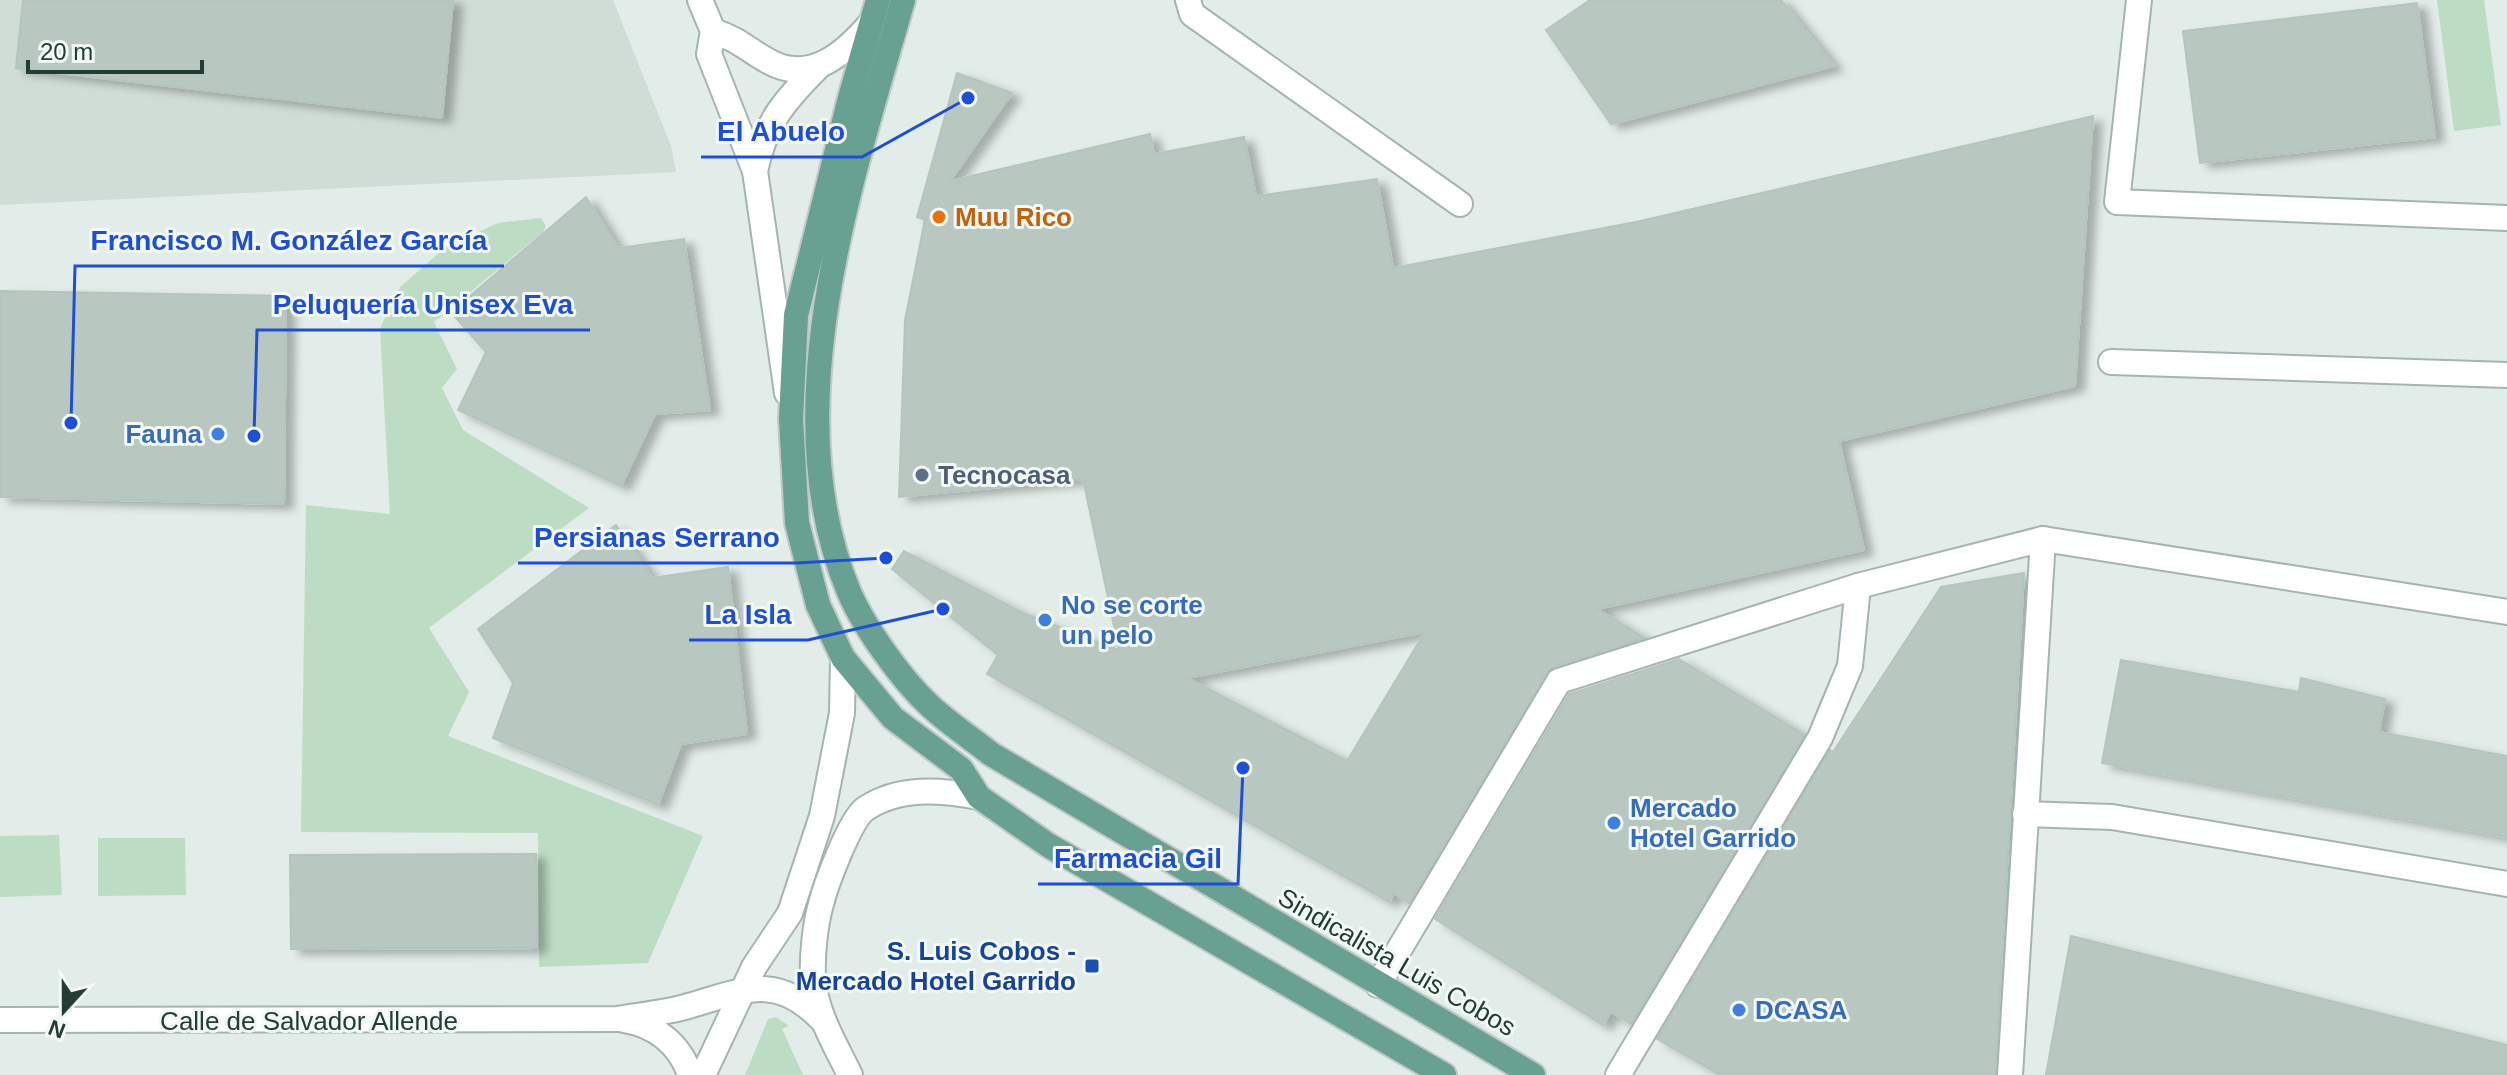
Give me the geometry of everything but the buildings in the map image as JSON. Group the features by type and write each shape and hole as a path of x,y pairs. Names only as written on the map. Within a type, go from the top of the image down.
{"main road":[{"name":"Sindicalista Luis Cobos","path":"903,0 857,165 820,362 818,448 825,509 850,593 891,660 928,704 991,754 1533,1075"},
{"path":"875,12 796,315 791,419 797,523 818,605 843,658 893,718 961,769 979,797 1048,845 1444,1075"}],"street":[{"path":"700,0 713,31 709,54 755,171 791,419"},
{"path":"2139,0 2117,202 2507,218"},
{"path":"1196,5 1460,204"},
{"path":"755,171 762,138 790,96 818,67 848,49 875,12"},
{"path":"713,31 741,40 767,61 783,68 800,70 818,67"},
{"path":"2111,362 2507,375"},
{"path":"1378,985 1559,681 1858,586 2043,539 2507,612"},
{"path":"2010,1075 2043,539"},
{"path":"1618,1075 1820,738 1850,666 1858,586"},
{"path":"703,1075 743,990 790,913 822,816 842,713 843,658"},
{"path":"850,1075 822,1020 813,978 821,904 845,843 863,810 900,794 939,790 979,797"},
{"path":"2025,814 2112,817 2507,884"},
{"name":"Calle de Salvador Allende","path":"0,1020 617,1019 681,1008 743,990 766,988 788,992 807,1004 822,1020"},
{"name":"Calle de Salvador Allende","path":"617,1019 640,1023 661,1034 678,1050 690,1075"}],"shaded area":[{"path":"0,0 613,0 671,146 676,172 0,205"}],"green space":[{"path":"2437,0 2484,0 2501,125 2454,131"},
{"path":"541,218 546,226 543,232 434,322 457,369 442,388 463,430 589,508 429,628 469,692 448,736 703,836 648,963 539,967 538,833 301,832 306,505 390,514 380,328 400,287 446,247 498,223"},
{"path":"59,835 62,895 0,897 0,836"},
{"path":"98,838 185,838 186,895 98,896"},
{"path":"776,1017 789,1026 782,1029 803,1075 745,1075 768,1019"}],"place":[{"name":"El Abuelo","path":"968,98"},
{"name":"Muu Rico","path":"939,217"},
{"name":"Francisco M. González García","path":"71,423"},
{"name":"Fauna","path":"218,434"},
{"name":"Peluquería Unisex Eva","path":"254,436"},
{"name":"Tecnocasa","path":"922,475"},
{"name":"Persianas Serrano","path":"886,558"},
{"name":"La Isla","path":"943,609"},
{"name":"No se corte un pelo","path":"1045,620"},
{"name":"Farmacia Gil","path":"1243,768"},
{"name":"Mercado Hotel Garrido","path":"1614,823"},
{"name":"S. Luis Cobos - Mercado Hotel Garrido","path":"1092,966"},
{"name":"DCASA","path":"1739,1010"}]}
